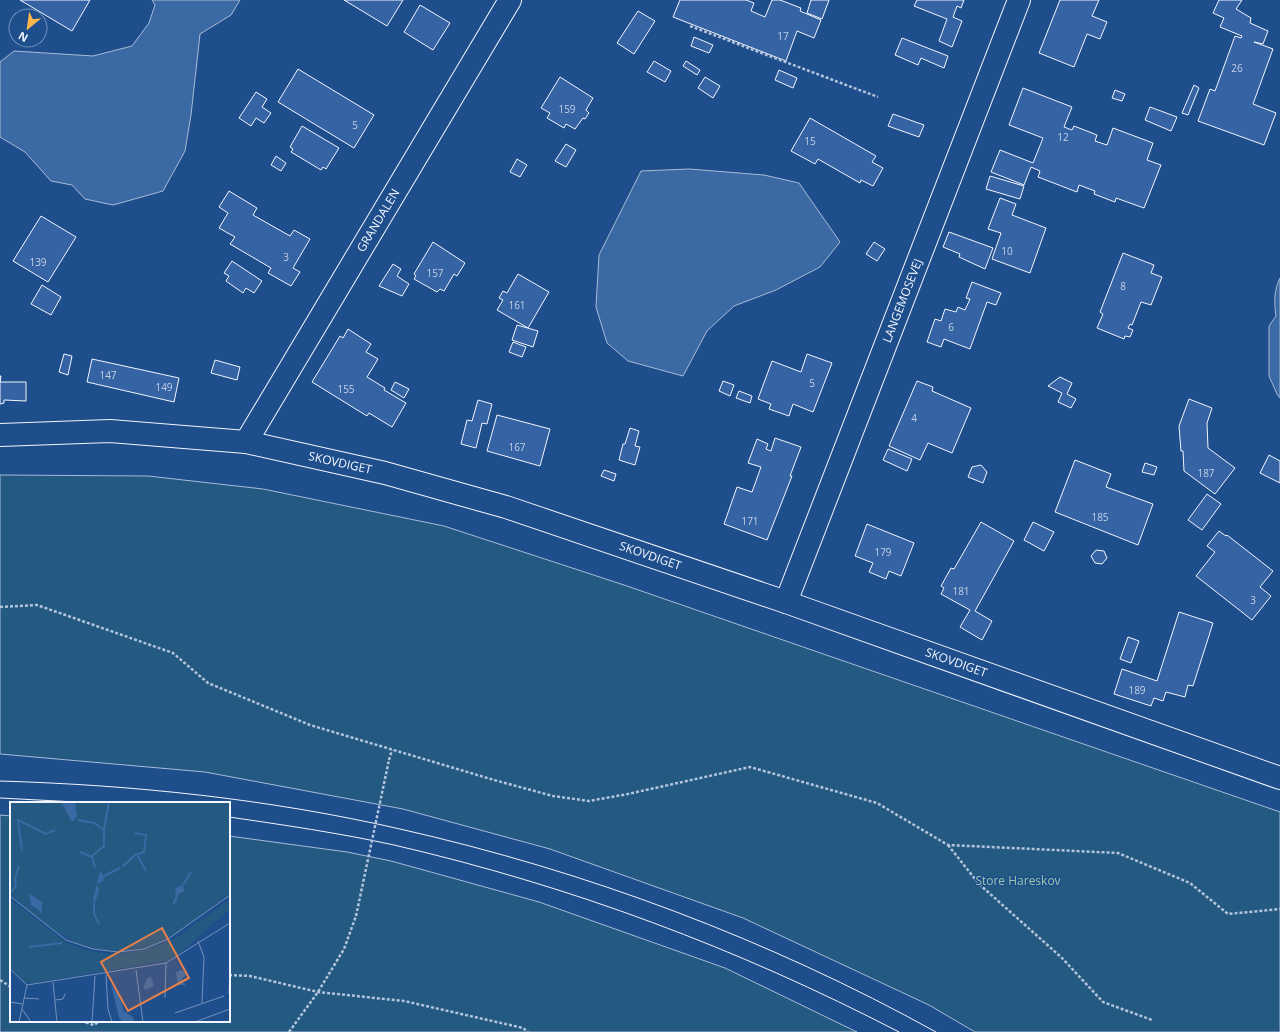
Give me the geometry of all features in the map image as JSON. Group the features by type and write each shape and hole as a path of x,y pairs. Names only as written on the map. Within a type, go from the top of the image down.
{"street":[{"name":"GRANDALEN","path":"246,442 510,0"},
{"name":"LANGEMOSEVEJ","path":"786,602 1019,0"},
{"name":"SKOVDIGET","path":"0,435 110,431 246,442 385,473 506,507 786,602 1280,778"}],"path":[{"path":"690,26 878,97"},
{"path":"0,607 37,605 173,653 208,683 310,725 545,794 589,800 628,794 750,767 877,803 948,845 979,884 1062,958 1103,1002 1152,1020"},
{"path":"289,1032 318,992 344,949 356,916 392,750"},
{"path":"948,845 1118,852 1190,882 1228,914 1280,909"},
{"path":"230,975 250,976 318,992 404,1001 523,1028 528,1032"},
{"path":"0,980 10,986"},
{"path":"84,1022 94,1025 98,1022"}],"green space":[{"name":"Store Hareskov","path":"0,475 148,476 263,489 444,526 624,585 1280,812 1280,1032 975,1032 929,1005 743,918 550,849 403,809 205,772 0,754"},
{"path":"0,815 10,816 10,1022 230,1022 230,836 347,852 391,861 539,902 725,968 857,1032 0,1032"}],"shaded area":[{"path":"152,0 240,0 231,15 200,34 191,115 185,151 163,191 113,205 85,199 72,185 51,181 25,152 0,137 0,62 14,51 93,56 132,46 149,23 155,5"},
{"path":"689,169 764,175 799,183 840,242 820,267 776,290 734,306 707,331 683,376 628,361 607,343 596,307 599,255 641,171"},
{"path":"1280,278 1280,398 1269,376 1269,326 1276,316 1275,296"}],"building":[{"path":"20,0 90,0 72,31 48,17 48,8 33,8"},
{"path":"344,0 403,0 387,26"},
{"path":"680,0 746,0 754,3 751,11 765,17 772,0 780,0 801,8 800,11 821,20 814,38 797,31 786,61 673,17"},
{"path":"811,0 829,0 822,19 807,13"},
{"path":"917,0 964,0 961,8 957,6 953,17 962,21 952,47 939,41 947,19 914,6"},
{"path":"1060,0 1099,0 1092,16 1107,22 1100,39 1087,34 1074,67 1039,53"},
{"path":"1219,0 1242,0 1236,9 1251,18 1250,23 1268,31 1263,44 1254,42 1273,49 1253,104 1276,113 1264,145 1198,121 1210,89 1215,91 1235,36 1241,38 1242,36 1220,27 1224,18 1213,13"},
{"path":"420,5 450,23 433,50 404,32"},
{"path":"638,11 655,21 634,54 617,43"},
{"path":"694,37 713,45 709,53 691,46"},
{"path":"902,38 948,56 944,68 921,58 918,65 895,55"},
{"path":"654,61 671,71 665,82 647,72"},
{"path":"686,61 700,70 697,75 683,66"},
{"path":"298,69 374,115 354,148 278,102"},
{"path":"779,70 797,78 793,88 775,80"},
{"path":"560,77 593,98 586,110 589,113 585,119 583,118 575,129 566,124 564,128 547,118 550,113 541,108"},
{"path":"705,77 720,86 713,98 698,88"},
{"path":"1194,85 1199,88 1188,115 1182,113"},
{"path":"1023,88 1072,107 1064,127 1072,130 1074,126 1097,135 1095,141 1107,145 1113,128 1153,143 1147,160 1161,165 1144,208 1116,198 1115,202 1094,194 1095,191 1079,185 1077,192 1038,177 1040,171 1031,167 1024,185 991,172 1000,150 1033,163 1043,138 1009,125"},
{"path":"1115,90 1125,94 1122,101 1112,98"},
{"path":"256,92 267,99 262,107 271,113 264,123 256,118 251,126 239,118"},
{"path":"1150,107 1177,117 1171,131 1145,120"},
{"path":"893,114 924,125 919,137 888,126"},
{"path":"810,118 876,156 872,162 883,168 873,186 861,180 860,183 818,159 815,164 791,151"},
{"path":"302,126 339,148 326,169 323,167 321,170 291,152 293,149 290,147"},
{"path":"566,144 576,150 566,167 555,161"},
{"path":"276,156 286,163 281,171 271,165"},
{"path":"517,159 527,165 520,177 510,172"},
{"path":"990,176 1024,186 1020,199 986,189"},
{"path":"229,191 257,208 253,215 290,236 294,230 310,239 293,268 300,272 291,286 268,273 271,268 230,244 235,237 219,228 228,213 219,207"},
{"path":"1000,198 1016,204 1012,215 1046,228 1030,273 992,259 1001,233 988,229"},
{"path":"41,216 76,237 48,282 13,261"},
{"path":"949,232 993,248 985,269 959,257 960,254 943,247"},
{"path":"433,242 465,263 457,276 454,274 444,291 440,289 437,292 414,279 416,276 414,274"},
{"path":"874,242 885,249 877,261 866,254"},
{"path":"1123,253 1154,265 1151,273 1162,277 1151,305 1141,302 1132,325 1130,324 1128,328 1133,330 1130,337 1125,336 1124,339 1097,328 1103,314 1100,312"},
{"path":"232,261 262,281 254,293 246,288 243,293 226,281 229,276 224,273"},
{"path":"393,264 401,269 397,276 409,284 402,296 379,286"},
{"path":"518,274 549,292 528,328 497,310 503,300 499,298 503,291 507,293"},
{"path":"972,282 1001,293 996,305 987,302 970,349 944,339 941,347 927,342 935,319 941,321 945,309 956,312 958,307 965,310 970,299 966,298"},
{"path":"42,285 61,297 51,315 31,304"},
{"path":"517,325 538,331 533,347 512,340"},
{"path":"348,329 371,344 366,352 378,359 367,377 385,388 384,390 406,403 392,427 369,413 367,416 312,382 340,336 343,338"},
{"path":"513,342 526,347 522,357 509,352"},
{"path":"64,354 72,356 68,375 59,372"},
{"path":"807,354 832,363 813,412 793,404 789,416 769,409 771,404 758,399 772,361 801,372"},
{"path":"92,359 179,378 174,402 87,382"},
{"path":"215,360 240,367 237,380 211,373"},
{"path":"1060,377 1072,383 1067,394 1076,399 1071,408 1058,402 1062,393 1048,386"},
{"path":"723,381 734,385 730,396 719,391"},
{"path":"917,381 933,387 932,391 971,408 952,453 928,443 920,460 889,446"},
{"path":"0,382 26,382 26,401 4,400 4,403 0,404"},
{"path":"395,382 409,389 404,398 391,390"},
{"path":"739,391 752,396 750,403 736,398"},
{"path":"1189,399 1212,408 1207,423 1208,448 1235,468 1215,494 1184,471 1183,451 1181,451 1179,426"},
{"path":"478,400 492,404 487,424 482,423 476,448 461,444 467,420 472,421"},
{"path":"497,415 550,429 540,466 487,451"},
{"path":"630,428 639,431 635,446 640,447 635,465 619,460 623,444 625,444"},
{"path":"775,438 801,447 790,476 792,476 767,540 724,524 737,487 752,492 761,467 748,463 757,439 768,444 766,449 771,451"},
{"path":"888,449 912,459 907,471 883,460"},
{"path":"1269,455 1280,461 1280,483 1260,473"},
{"path":"1075,460 1111,474 1106,487 1153,504 1138,545 1055,512"},
{"path":"1145,463 1157,467 1154,475 1142,472"},
{"path":"981,465 987,472 983,483 968,477 972,467"},
{"path":"604,470 616,474 614,481 601,476"},
{"path":"1207,494 1221,504 1202,530 1188,520"},
{"path":"981,522 1014,541 975,611 992,621 982,640 960,627 970,610 941,594 944,588 941,586 951,568 954,569"},
{"path":"1033,522 1054,532 1044,551 1024,540"},
{"path":"867,524 914,543 901,576 889,571 886,579 869,572 873,563 855,556"},
{"path":"1219,531 1226,536 1227,535 1273,571 1260,587 1271,596 1252,620 1196,576 1215,552 1207,546"},
{"path":"1096,550 1104,551 1107,558 1102,564 1095,563 1091,556"},
{"path":"1179,612 1213,623 1193,686 1188,685 1185,697 1166,692 1163,701 1154,698 1151,706 1114,694 1122,669 1157,681"},
{"path":"1128,637 1139,641 1131,663 1120,659"}],"tram line":[{"path":"0,781 101,786 201,795 301,809 351,818 470,846 539,865 675,911 808,967 872,998 936,1032"},
{"path":"0,798 76,802"},
{"path":"230,817 291,826 394,845 460,861 589,900 652,922 777,973 899,1032"}]}
